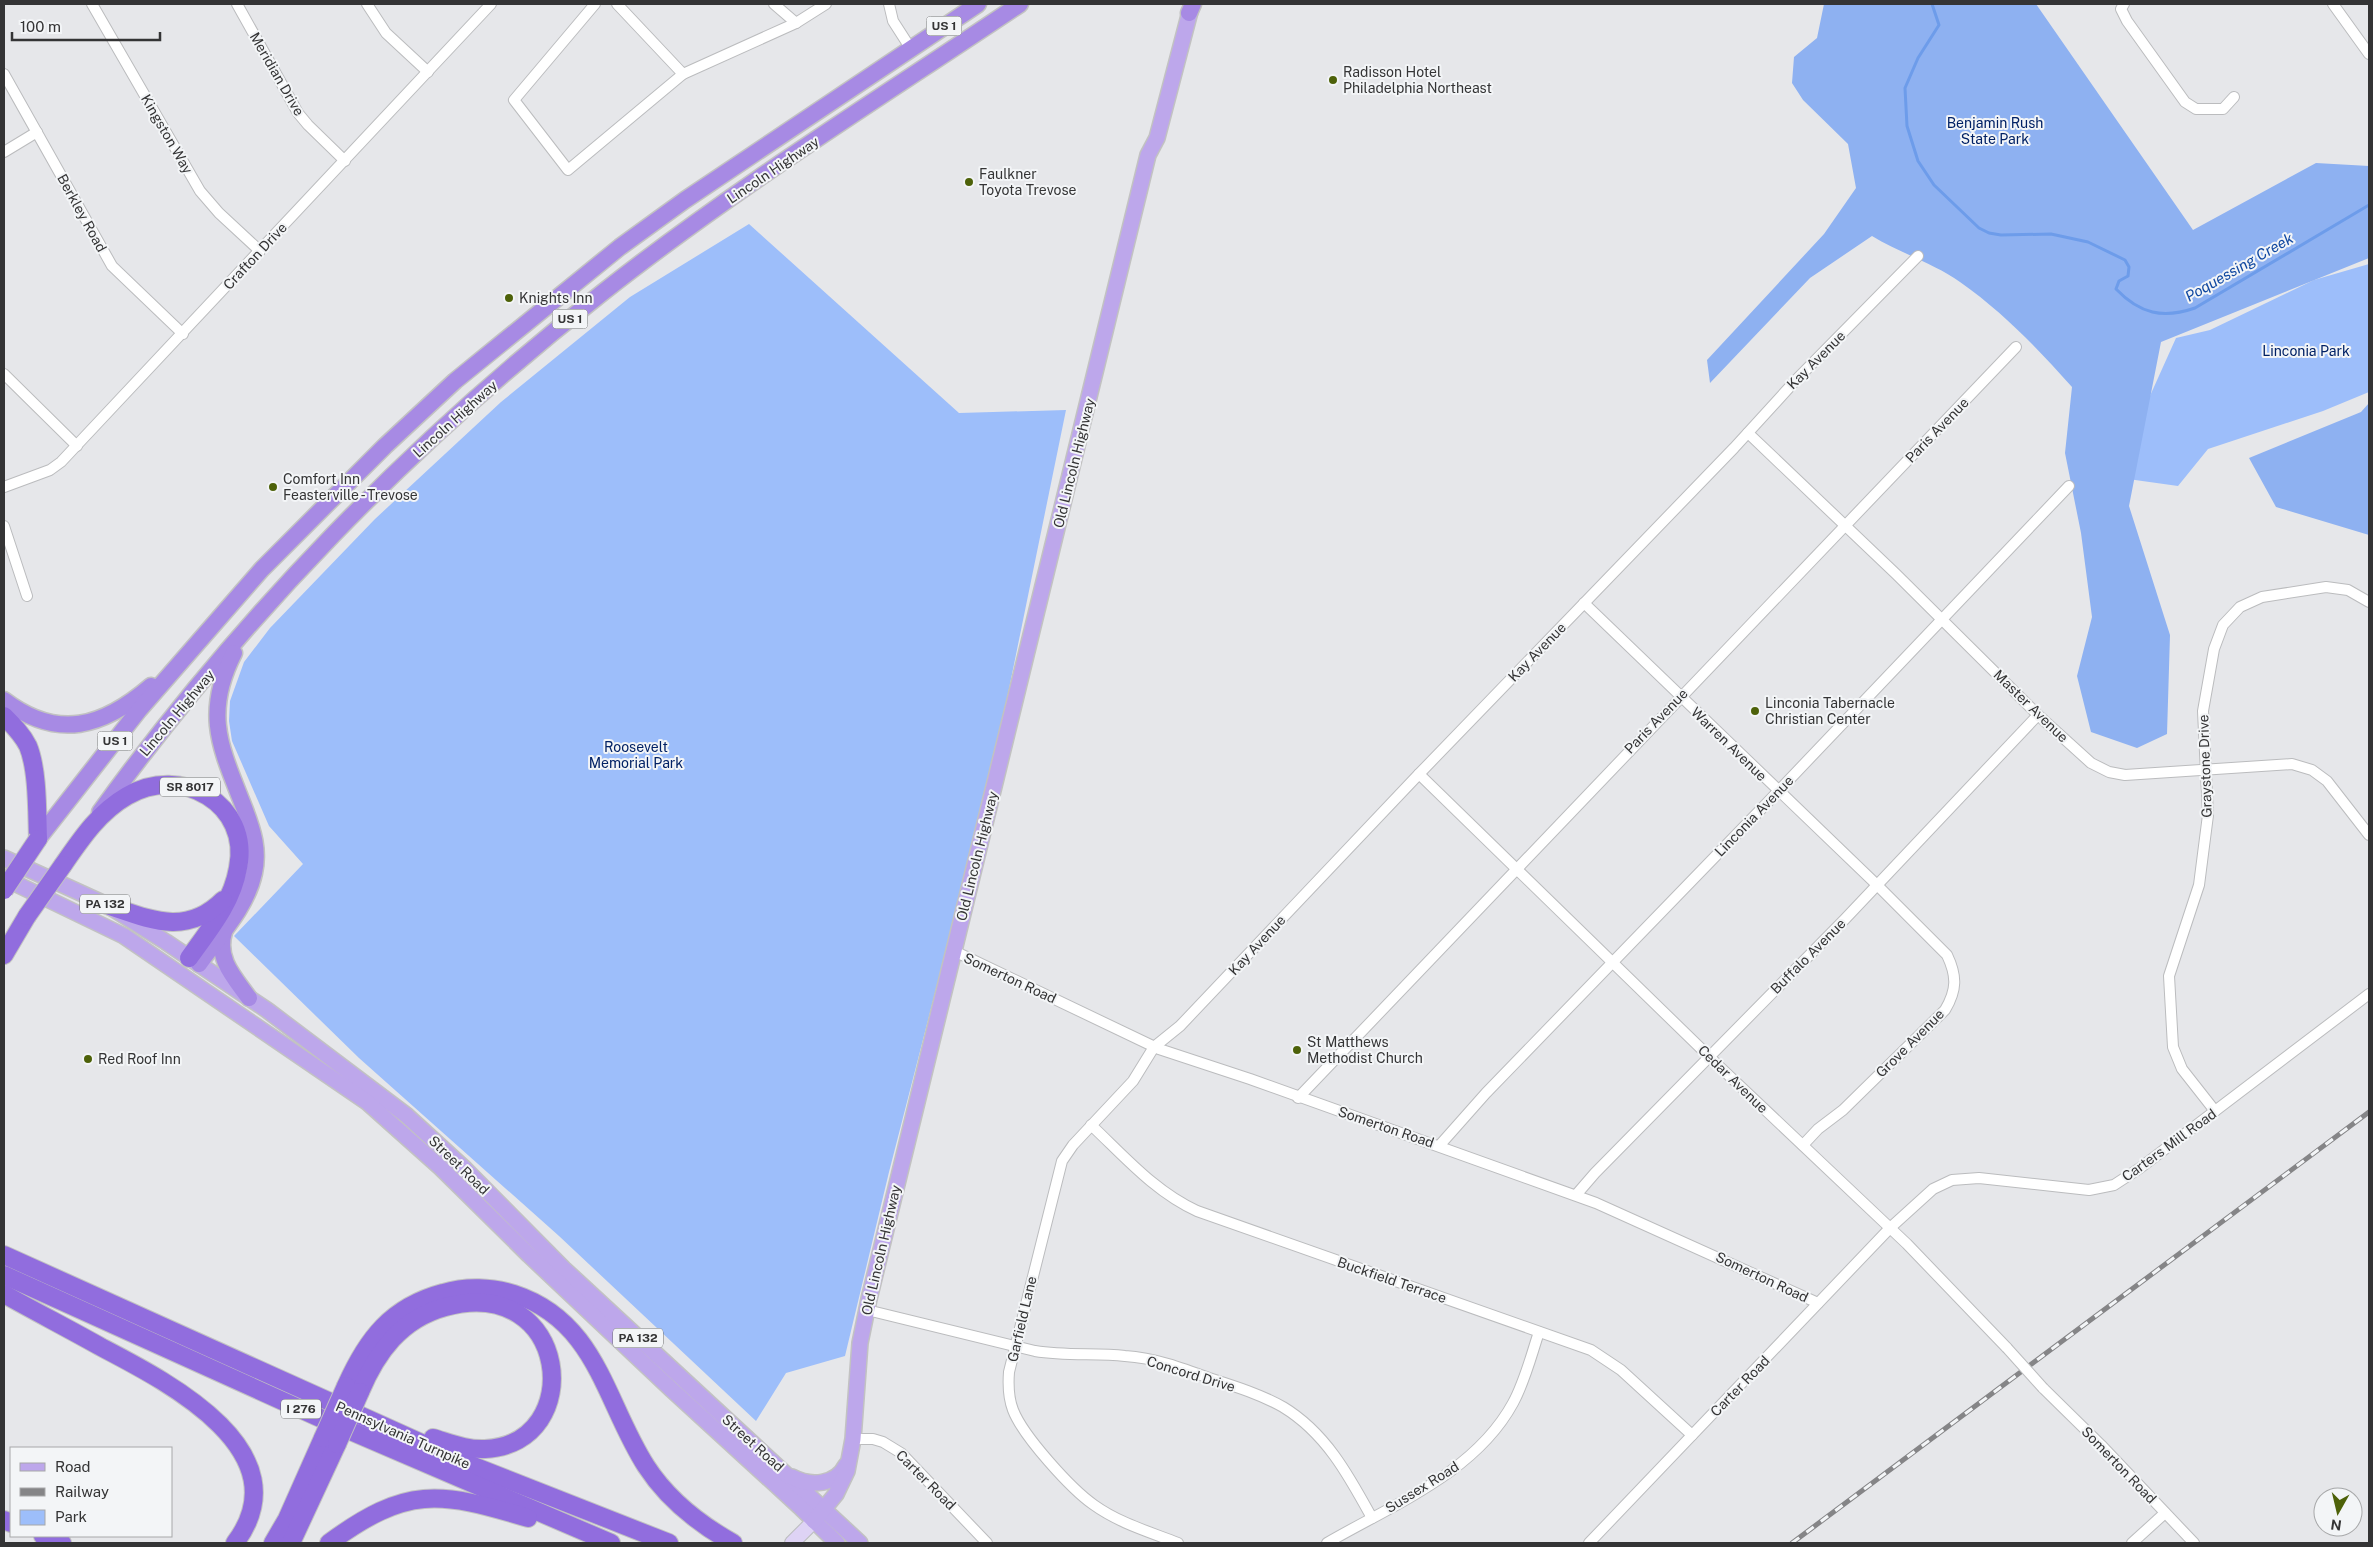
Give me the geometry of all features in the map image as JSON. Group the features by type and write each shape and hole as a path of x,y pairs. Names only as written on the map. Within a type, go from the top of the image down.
{"highway":[{"name":"Lincoln Highway","path":"4,890 38,839 103,755 195,646 262,570 353,477 427,407 509,336 620,247 685,200 978,4"},
{"name":"Lincoln Highway","path":"4,954 27,916 151,744 290,579 403,466 481,394 561,326 645,260 732,197 1020,4"},
{"path":"194,961 226,926 246,897 256,863 252,830 217,731 221,686 243,635"},
{"path":"4,700 38,719 61,724 84,725 104,717 140,695 195,646"},
{"path":"4,716 21,734 31,755 37,804 38,839"},
{"name":"SR 8017","path":"88,829 118,802 138,790 161,784 192,788 216,802 233,826 240,847 235,881 216,907 198,918 187,922 155,920 107,905"},
{"path":"194,961 222,912 235,881"},
{"path":"226,926 222,941 222,956 229,970 249,998"},
{"name":"Pennsylvania Turnpike","path":"4,1255 468,1464 669,1543"},
{"name":"Pennsylvania Turnpike","path":"4,1275 318,1417 606,1541"},
{"path":"353,1389 356,1364 372,1339 393,1317 420,1301 449,1291 465,1289 497,1290 526,1298 551,1311 583,1342 633,1443 657,1481 694,1518 734,1543"},
{"path":"4,1294 164,1381 216,1420 237,1445 252,1480 251,1511 245,1529 235,1543"},
{"path":"291,1543 330,1441 353,1389 376,1358 403,1328 426,1314 452,1306 492,1304 516,1313 537,1330 546,1346 552,1363 552,1391 541,1417 520,1438 495,1448 478,1449 460,1446 334,1404"},
{"path":"274,1543 330,1441"},
{"path":"329,1543 357,1523 381,1510 409,1501 437,1498 478,1504 606,1541"},
{"path":"46,1537 62,1543"}],"main road":[{"name":"Old Lincoln Highway","path":"792,1543 819,1515 845,1479 851,1455 860,1342 867,1310 1148,155 1157,138 1189,6"},
{"name":"Street Road","path":"4,858 107,905 249,998 366,1083 431,1137 564,1269 788,1475 819,1515 837,1543"},
{"name":"Street Road","path":"4,878 124,936 367,1102 819,1515 860,1543"},
{"path":"182,975 194,961"},
{"path":"788,1475 810,1483 829,1481 843,1471 851,1455"}],"street":[{"name":"Kingston Way","path":"92,4 200,191 219,213 260,251"},
{"name":"Meridian Drive","path":"236,4 298,112 308,125 345,161"},
{"path":"367,4 386,33 428,72"},
{"name":"Crafton Drive","path":"4,487 50,470 77,446 491,4"},
{"path":"595,4 514,100 568,170 683,74 796,23 826,4"},
{"path":"617,4 683,74"},
{"path":"774,4 796,23"},
{"path":"888,4 893,21 910,49"},
{"path":"2333,4 2369,54"},
{"path":"2123,6 2171,86 2185,102 2196,109 2223,108 2234,97"},
{"name":"Berkley Road","path":"4,74 112,266 183,334"},
{"path":"4,152 37,132"},
{"name":"Kay Avenue","path":"1154,1047 1180,1026 1796,380 1918,256"},
{"name":"Paris Avenue","path":"1298,1098 2016,347"},
{"path":"4,374 77,446"},
{"name":"Master Avenue","path":"1748,432 1942,618 2038,716 2091,763 2109,772 2125,775 2206,768 2292,764 2312,770 2338,792 2369,834"},
{"name":"Linconia Avenue","path":"1439,1146 1486,1093 2069,486"},
{"path":"4,526 27,596"},
{"name":"Graystone Drive","path":"2214,1111 2182,1069 2172,1047 2169,976 2199,885 2208,814 2203,711 2214,649 2223,625 2240,607 2262,597 2326,588 2348,590 2369,602"},
{"name":"Warren Avenue","path":"1584,603 1876,884"},
{"name":"Buffalo Avenue","path":"1576,1195 1595,1173 1845,919 1876,884 2038,716"},
{"name":"Cedar Avenue","path":"1419,774 1612,963 1890,1228 2007,1348 2043,1388"},
{"name":"Grove Avenue","path":"1803,1145 1818,1129 1843,1110 1944,1010 1953,996 1953,968 1947,955 1876,884"},
{"name":"Somerton Road","path":"954,952 1154,1047 1576,1195 1818,1303"},
{"name":"Carters Mill Road","path":"1890,1228 1933,1188 1952,1180 1979,1178 2089,1190 2114,1184 2140,1168 2369,994"},
{"name":"Garfield Lane","path":"1154,1047 1133,1081 1073,1145 1062,1161 1015,1346 1009,1378 1008,1396 1017,1418 1037,1445 1072,1486 1095,1506 1112,1516 1178,1543"},
{"name":"Buckfield Terrace","path":"1091,1125 1152,1182 1186,1206 1600,1355 1626,1375 1692,1436"},
{"name":"Carter Road","path":"1589,1543 1890,1228"},
{"name":"Concord Drive","path":"867,1310 1052,1354 1127,1356 1155,1361 1245,1390 1273,1402 1302,1421 1329,1448 1348,1474 1372,1518"},
{"name":"Sussex Road","path":"1327,1543 1452,1470 1484,1441 1513,1404 1539,1332"},
{"name":"Somerton Road","path":"2043,1388 2102,1445 2194,1543"},
{"name":"Carter Road","path":"853,1439 872,1439 883,1442 901,1453 987,1543"},
{"path":"2132,1543 2165,1513"}],"green space":[{"name":"Benjamin Rush State Park","path":"1824,4 2036,4 2193,230 2316,163 2369,166 2369,258 2161,342 2129,506 2170,635 2167,734 2137,748 2091,732 2077,676 2092,617 2081,533 2065,453 2072,387 2033,345 1991,306 1950,276 1872,236 1810,278 1710,383 1707,360 1824,234 1856,188 1848,144 1803,100 1792,83 1794,57 1817,38"},
{"name":"Roosevelt Memorial Park","path":"749,224 959,413 1066,410 993,767 889,1172 845,1356 786,1373 756,1421 559,1236 359,1058 234,936 303,864 269,826 232,741 229,721 230,701 244,662 270,628 375,519 501,402 630,297"},
{"name":"Linconia Park","path":"2369,264 2369,392 2323,411 2208,449 2178,486 2128,479 2149,398 2176,338 2210,330 2314,280"},
{"path":"2369,403 2369,535 2276,507 2249,458 2361,412"}],"waterway":[{"name":"Poquessing Creek","path":"1932,4 1939,25 1918,58 1905,88 1907,126 1918,161 1934,185 1979,228 1989,233 2001,235 2051,234 2088,242 2125,260 2129,267 2128,276 2119,281 2116,289 2143,309 2152,312 2173,313 2195,308 2369,205"}],"railway":[{"path":"1792,1543 2369,1112"}],"place":[{"name":"Radisson Hotel Philadelphia Northeast","path":"1333,80"},
{"name":"Faulkner Toyota Trevose","path":"969,182"},
{"name":"Knights Inn","path":"509,298"},
{"name":"Comfort Inn Feasterville - Trevose","path":"273,487"},
{"name":"Linconia Tabernacle Christian Center","path":"1755,711"},
{"name":"St Matthews Methodist Church","path":"1297,1050"},
{"name":"Red Roof Inn","path":"88,1059"}]}
